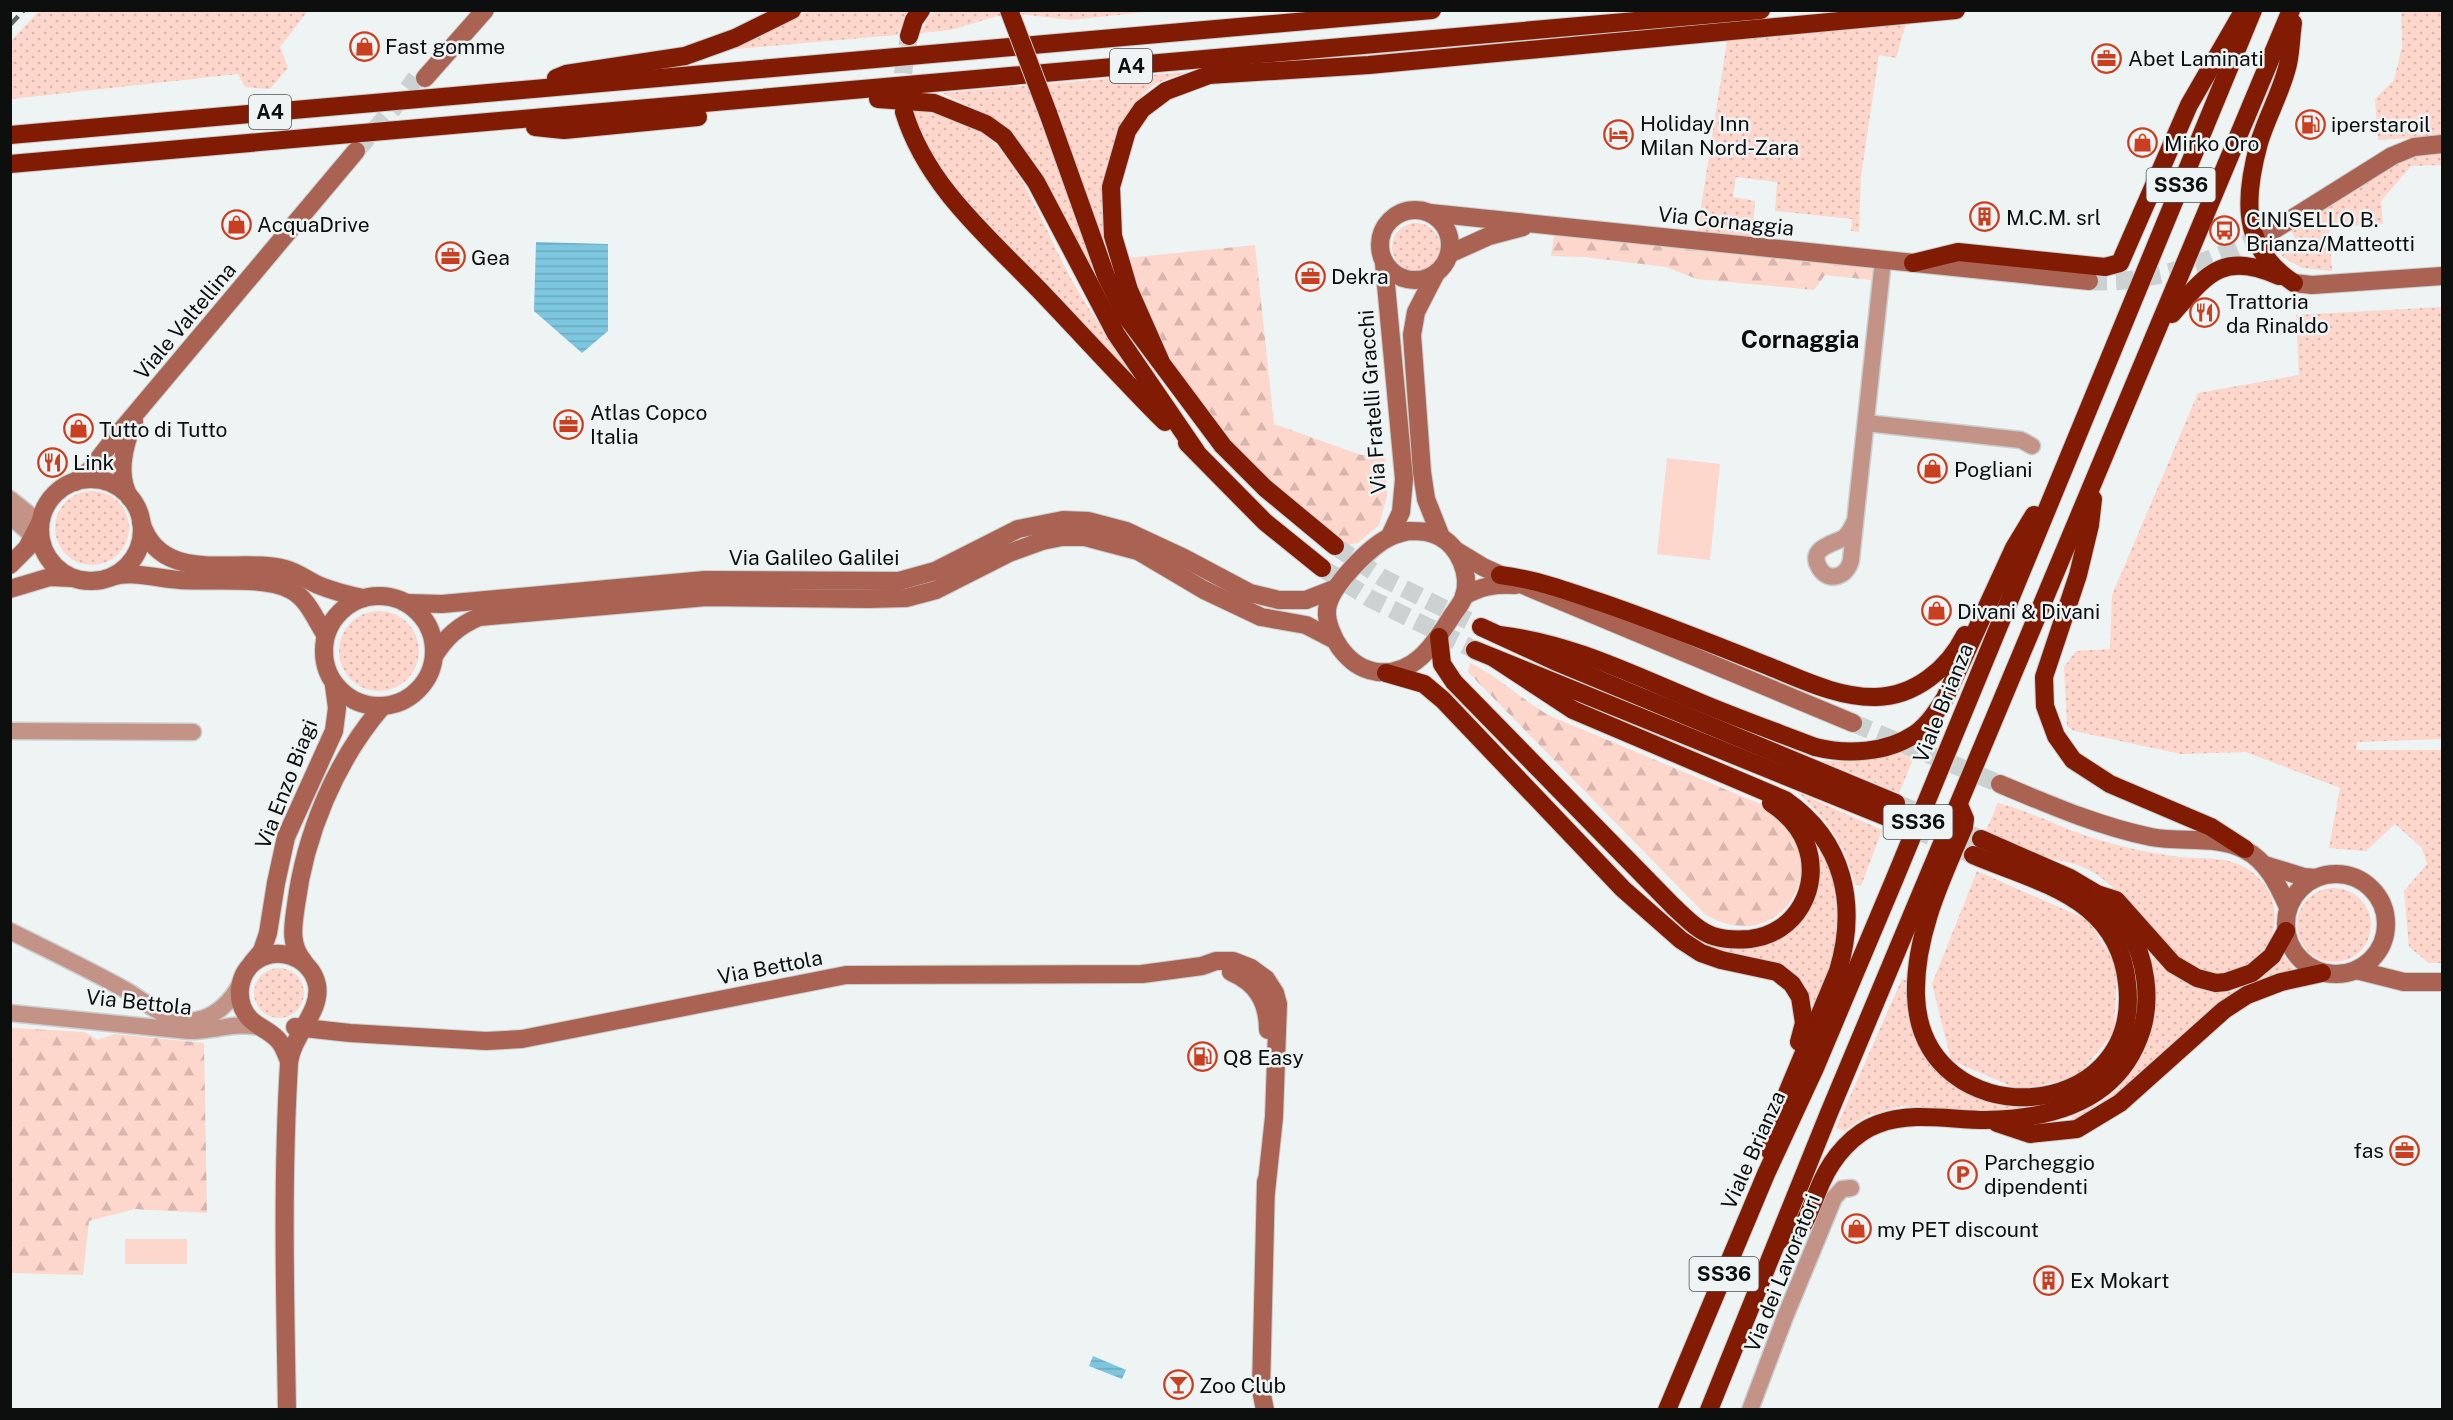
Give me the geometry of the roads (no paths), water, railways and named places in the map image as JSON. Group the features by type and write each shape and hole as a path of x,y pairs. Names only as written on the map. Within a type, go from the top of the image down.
{"highway":[{"path":"530,89 566,74 685,56 735,38 792,10"},
{"path":"909,36 914,20 921,10"},
{"path":"1009,10 1106,276 1126,316 1223,446 1265,488 1335,546"},
{"name":"A4","path":"10,135 1432,10"},
{"name":"A4","path":"10,164 1761,10"},
{"path":"1160,360 1129,290 1113,236 1111,187 1127,131 1142,109 1166,91 1209,75 1369,65 1956,10"},
{"path":"1913,263 1958,252 2105,267 2120,263 2193,97 2244,10"},
{"name":"Viale Brianza","path":"1667,1410 1766,1174 1815,1068 1895,879 2253,10"},
{"path":"2293,10 2288,65 2259,143 2250,211 2252,233 2260,250 2276,270 2294,283"},
{"name":"SS36","path":"1709,1410 1829,1113 2293,10"},
{"path":"500,122 564,130 878,99 934,103 986,124 1004,137 1036,182 1116,334 1196,451"},
{"path":"904,112 911,135 931,172 966,214 1265,522 1322,568"},
{"path":"2159,330 2189,292 2221,269 2231,266 2248,266 2294,283"},
{"path":"1499,635 1526,638 1575,650 1700,703 1815,747 1834,752 1863,751 1900,741 1915,734 1930,720 1945,698 2014,548 2063,468"},
{"path":"2096,477 2090,525 2078,575 2044,677 2045,706 2056,736 2073,760 2110,784 2211,827 2245,849"},
{"path":"1500,575 1530,579 1641,616 1825,688 1866,697 1897,694 1916,687 1933,676 1960,644 1985,598 1998,583"},
{"path":"1475,650 1893,811 1481,627"},
{"path":"1439,637 1442,664 1454,682 1673,906 1696,927 1712,936 1734,940 1759,938 1777,932 1799,909 1811,884 1809,854 1798,828 1776,806 1745,784"},
{"path":"1494,658 1573,710 1785,800 1815,825 1825,838 1837,862 1845,894 1847,932 1838,971 1775,1122 1766,1174"},
{"path":"1386,673 1424,684 1443,700 1623,889 1681,940 1701,953 1721,960 1777,972 1792,984 1800,997 1804,1023 1786,1094"},
{"path":"1959,805 1965,819 1964,827 1944,874 1922,940 1918,961 1916,999 1924,1034 1941,1061 1952,1073 1973,1087 2001,1096 2030,1099 2062,1092 2076,1086 2102,1066 2119,1040 2126,1019 2129,995 2123,960 2111,934 2087,908 1977,847 2070,878 2097,894 2116,900 2173,964 2197,978 2216,983 2240,980 2262,966 2272,956 2286,931"},
{"path":"1778,1241 1803,1225 1823,1178 1833,1161 1857,1136 1877,1124 1909,1116 1987,1120 2063,1110 2094,1094 2118,1073 2138,1042 2145,1006 2144,972 2129,932 2097,894"},
{"path":"1987,1120 2030,1134 2077,1129 2120,1103 2224,1010 2247,994 2281,982 2322,973"},
{"path":"1657,1410 1681,1374"}],"main road":[{"path":"471,10 420,78 485,10"},
{"path":"2269,233 2392,156 2414,147 2442,144"},
{"name":"Viale Valtellina","path":"75,482 90,470 356,151"},
{"path":"1419,210 1439,219 1447,231 1450,242 1449,254 1444,265 1436,273 1422,280 1406,279 1393,273 1384,263 1379,244 1387,223 1395,215 1419,210"},
{"name":"Via Cornaggia","path":"1430,213 2089,281"},
{"name":"Via Cornaggia","path":"1449,254 1489,236 1534,224"},
{"name":"Via Fratelli Gracchi","path":"1384,263 1404,479 1401,512 1390,536"},
{"name":"Via Fratelli Gracchi","path":"1436,273 1416,312 1412,335 1422,472 1426,499 1441,537"},
{"path":"2294,283 2312,285 2442,276"},
{"name":"Viale Valtellina","path":"130,498 124,483 124,460 129,433 140,410"},
{"path":"80,579 66,574 54,565 38,540 41,518 54,495 75,482 92,479 120,488 137,510 145,532 159,549 179,561 200,565 284,569 317,585 363,598"},
{"name":"Via Galileo Galilei","path":"407,603 442,604 705,580 899,581 935,571 1018,529 1063,520 1088,521 1126,531 1250,593 1279,600 1306,600 1334,589"},
{"path":"106,578 121,571 133,558 140,540 141,522"},
{"path":"1455,550 1466,579 1464,596 1439,637 1422,658 1409,666 1386,673 1359,667 1347,657 1334,639 1327,610 1334,589 1370,551 1390,536 1416,531 1441,537 1455,550 1500,575 1853,723"},
{"name":"Via Galileo Galilei","path":"434,656 446,638 463,624 479,617 707,597 868,600 906,598 936,590 1009,553 1042,541 1062,537 1084,537 1138,551 1204,590 1261,617 1306,625 1334,639"},
{"path":"10,565 38,540"},
{"path":"10,589 50,577 95,580 134,574 172,580 255,582 291,590 306,602 325,633"},
{"path":"1464,596 1479,587 1499,584 1523,585"},
{"path":"383,596 407,603 427,623 433,639 434,656 431,672 417,691 397,704 381,708 363,705 347,697 334,685 326,669 322,651 325,633 334,618 347,605 363,598 383,596"},
{"name":"Via Enzo Biagi","path":"251,965 262,951 268,933 286,837 334,730 337,708 334,685"},
{"name":"Via Enzo Biagi","path":"304,962 295,950 293,928 301,875 310,838 324,802 357,738 381,708"},
{"path":"2000,784 2114,829 2154,838 2229,844 2245,849 2265,865 2304,877 2316,878"},
{"path":"2265,865 2288,907"},
{"path":"2327,875 2351,876 2373,891 2385,915 2385,933 2380,948 2371,960 2346,974 2322,973 2304,964 2292,949 2286,931 2288,907 2299,890 2316,878 2327,875"},
{"path":"2380,948 2385,961 2404,982"},
{"path":"287,1410 284,1231 289,1061 302,1024 316,999 315,980 304,962 294,956 278,953 265,955 251,965 241,982 239,993 243,1008 253,1022 280,1042 289,1061"},
{"name":"Via Bettola","path":"302,1024 350,1033 486,1041 522,1040 846,975 1142,974 1202,966 1231,972 1246,978 1265,1005 1268,1018 1264,1118 1266,1192 1262,1390 1265,1410"},
{"path":"2356,970 2404,982 2442,982"},
{"name":"Via Bettola","path":"316,999 318,1011 322,1016 333,1025 350,1033"},
{"path":"263,1028 280,1031 302,1024"}],"street":[{"path":"1855,521 1883,260"},
{"path":"1866,423 2021,440 2032,446"},
{"path":"10,499 30,515 41,518"},
{"path":"10,516 38,540"},
{"path":"10,731 193,732"},
{"path":"10,931 124,989 172,1018 195,1020 212,1014 231,998 241,982"},
{"name":"Via Bettola","path":"10,1013 189,1031 212,1030 243,1024 263,1028"},
{"name":"Via dei Lavoratori","path":"1750,1410 1834,1198 1842,1189 1851,1188"},
{"name":"Via dei Lavoratori","path":"1762,1383 1761,1407 1766,1410"}],"water":[{"path":"536,242 608,244 608,331 582,353 534,311"},
{"path":"1093,1356 1126,1370 1122,1379 1089,1366"}],"tunnel":[{"path":"904,100 903,73 909,36"},
{"path":"356,151 416,78"},
{"path":"2089,281 2136,279 2182,269 2269,233"},
{"path":"1335,546 1383,578 1481,627"},
{"path":"1322,568 1371,599 1475,650"},
{"path":"1853,723 2000,784"},
{"path":"1896,803 1981,839"},
{"path":"1889,818 1973,855"}],"railway":[{"path":"10,25 24,10"}],"place":[{"name":"Fast gomme","path":"364,46"},
{"name":"Abet Laminati","path":"2107,58"},
{"name":"iperstaroil","path":"2310,124"},
{"name":"Holiday Inn Milan Nord-Zara","path":"1619,135"},
{"name":"Mirko Oro","path":"2143,143"},
{"name":"M.C.M. srl","path":"1985,217"},
{"name":"AcquaDrive","path":"236,224"},
{"name":"CINISELLO B. Brianza/Matteotti","path":"2225,231"},
{"name":"Gea","path":"450,257"},
{"name":"Dekra","path":"1310,276"},
{"name":"Trattoria da Rinaldo","path":"2205,313"},
{"name":"Atlas Copco Italia","path":"569,424"},
{"name":"Tutto di Tutto","path":"78,429"},
{"name":"Link","path":"52,462"},
{"name":"Pogliani","path":"1933,469"},
{"name":"Divani & Divani","path":"1936,611"},
{"name":"Q8 Easy","path":"1202,1057"},
{"name":"fas","path":"2405,1150"},
{"name":"Parcheggio dipendenti","path":"1963,1174"},
{"name":"my PET discount","path":"1856,1229"},
{"name":"Ex Mokart","path":"2049,1280"},
{"name":"Zoo Club","path":"1178,1385"}],"district":[{"name":"Cornaggia","path":"1800,339"}]}
